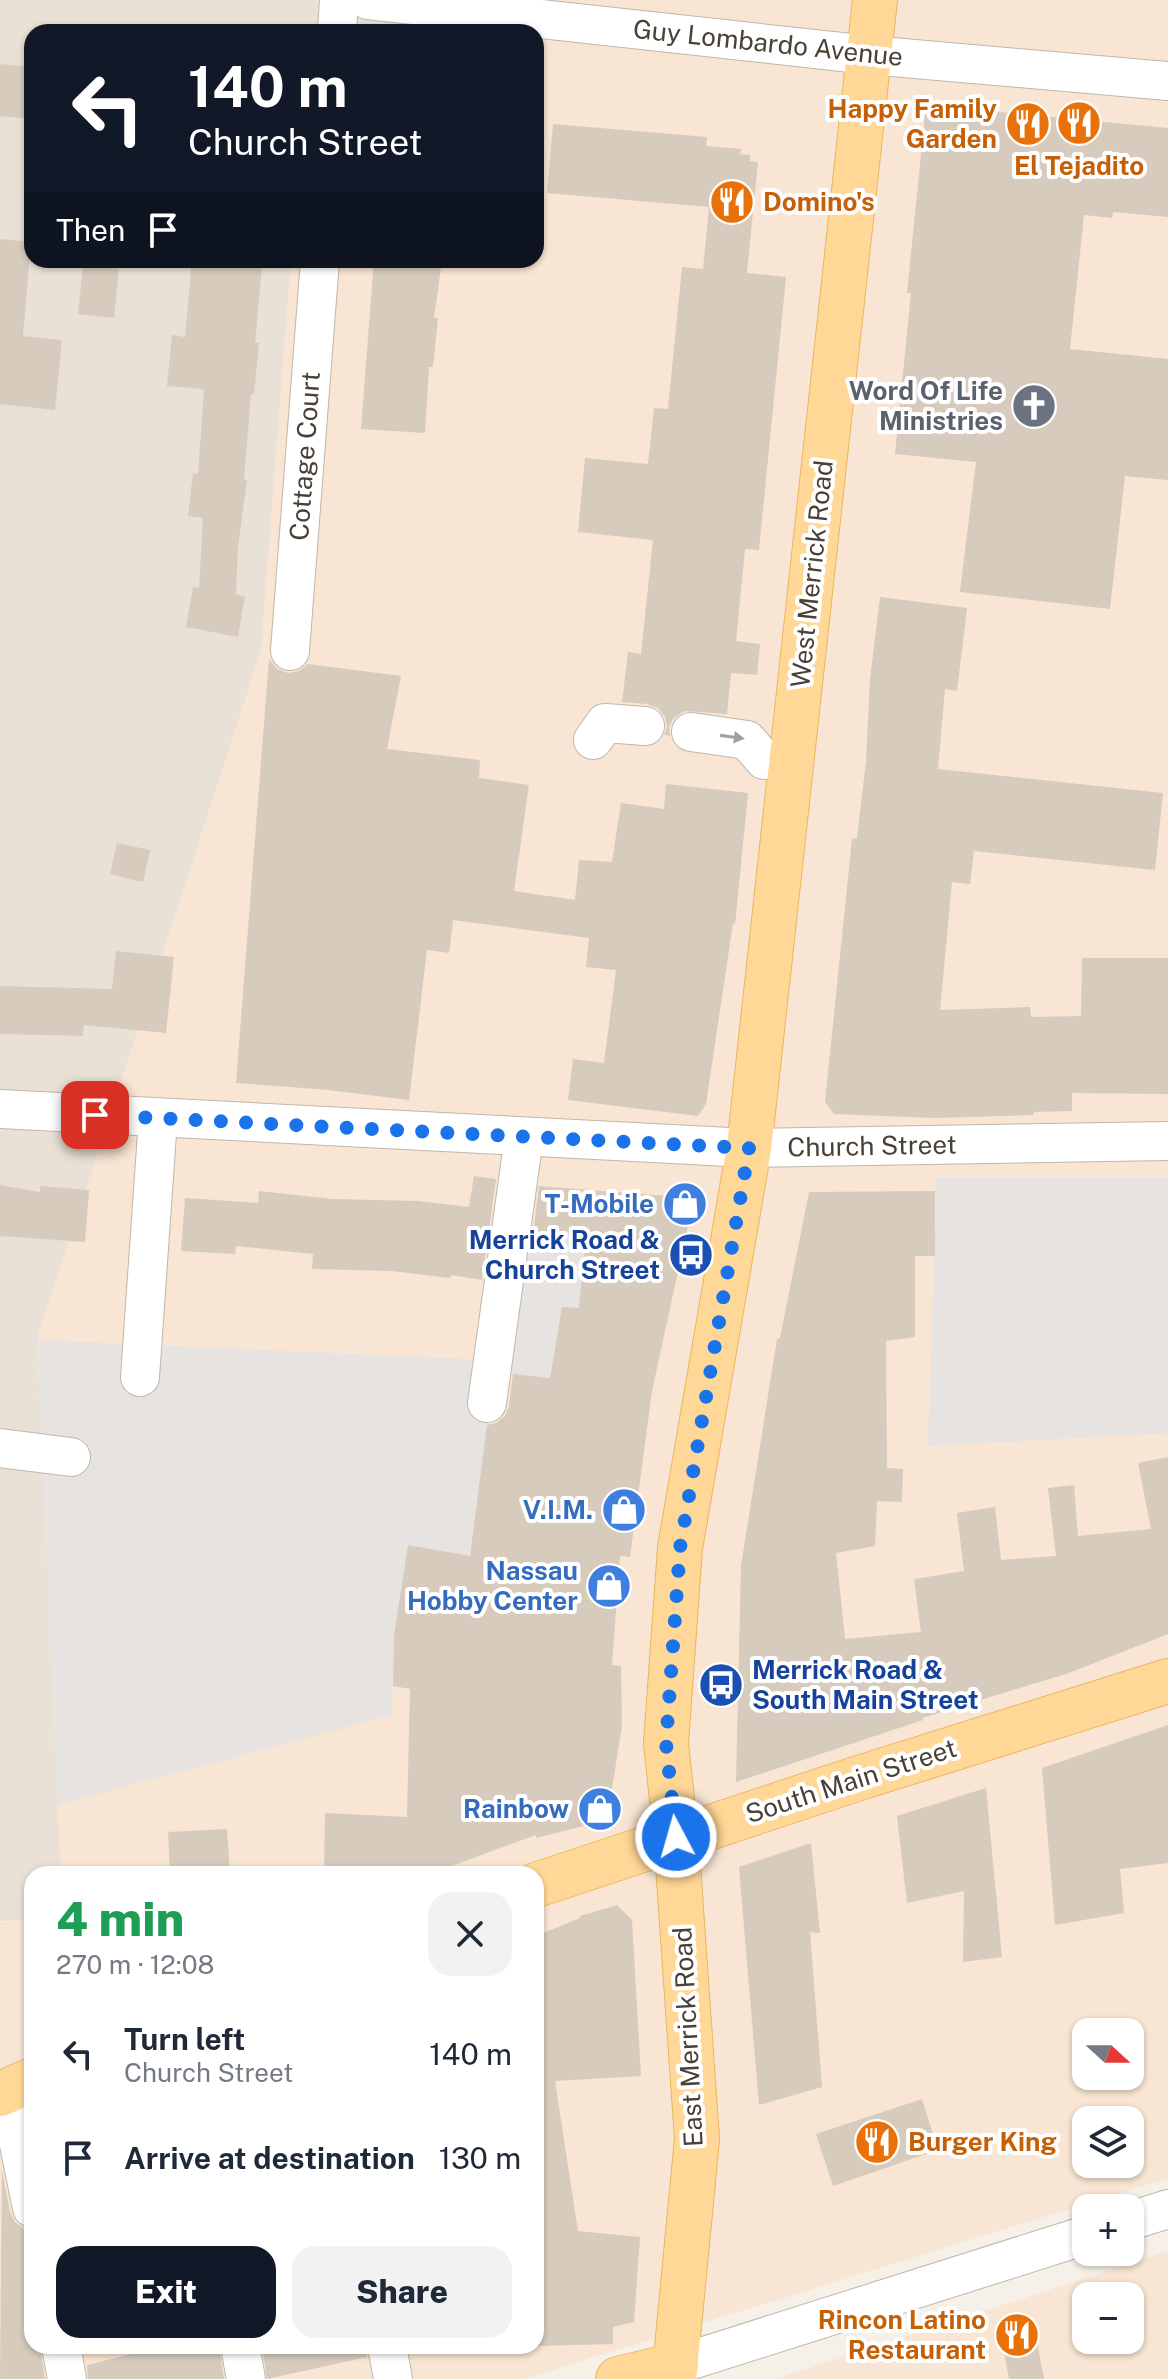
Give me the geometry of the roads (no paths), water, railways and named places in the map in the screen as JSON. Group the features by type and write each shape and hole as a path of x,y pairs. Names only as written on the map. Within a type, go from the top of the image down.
{"main road":[{"name":"West Merrick Road","path":"676,1837 666,1743 680,1548 749,1148 875,0"},
{"name":"South Main Street","path":"544,1882 676,1837 1168,1681"},
{"name":"East Merrick Road","path":"675,2372 697,2139 676,1837"},
{"path":"618,2379 675,2372"}],"street":[{"path":"338,24 339,0"},
{"name":"Guy Lombardo Avenue","path":"368,0 557,10 869,55 1168,81"},
{"name":"Cottage Court","path":"290,651 319,268"},
{"path":"593,740 605,723 645,726"},
{"path":"691,732 747,740 764,760"},
{"name":"Church Street","path":"0,1109 749,1148 1168,1141"},
{"path":"140,1377 158,1119"},
{"path":"487,1403 524,1137"},
{"path":"0,1448 71,1457"},
{"path":"13,2088 24,2157"},
{"path":"1144,2217 1168,2209"},
{"path":"675,2372 1072,2240"},
{"path":"62,2354 67,2379"},
{"path":"241,2354 246,2379"},
{"path":"388,2354 393,2379"}],"place":[{"name":"El Tejadito","path":"1079,123"},
{"name":"Happy Family Garden","path":"1028,124"},
{"name":"Domino's","path":"732,202"},
{"name":"Word Of Life Ministries","path":"1034,406"},
{"name":"T-Mobile","path":"685,1204"},
{"name":"Merrick Road & Church Street","path":"691,1255"},
{"name":"V.I.M.","path":"624,1510"},
{"name":"Nassau Hobby Center","path":"609,1586"},
{"name":"Merrick Road & South Main Street","path":"721,1685"},
{"name":"Rainbow","path":"600,1809"},
{"name":"Burger King","path":"877,2142"},
{"name":"Rincon Latino Restaurant","path":"1017,2335"}]}
